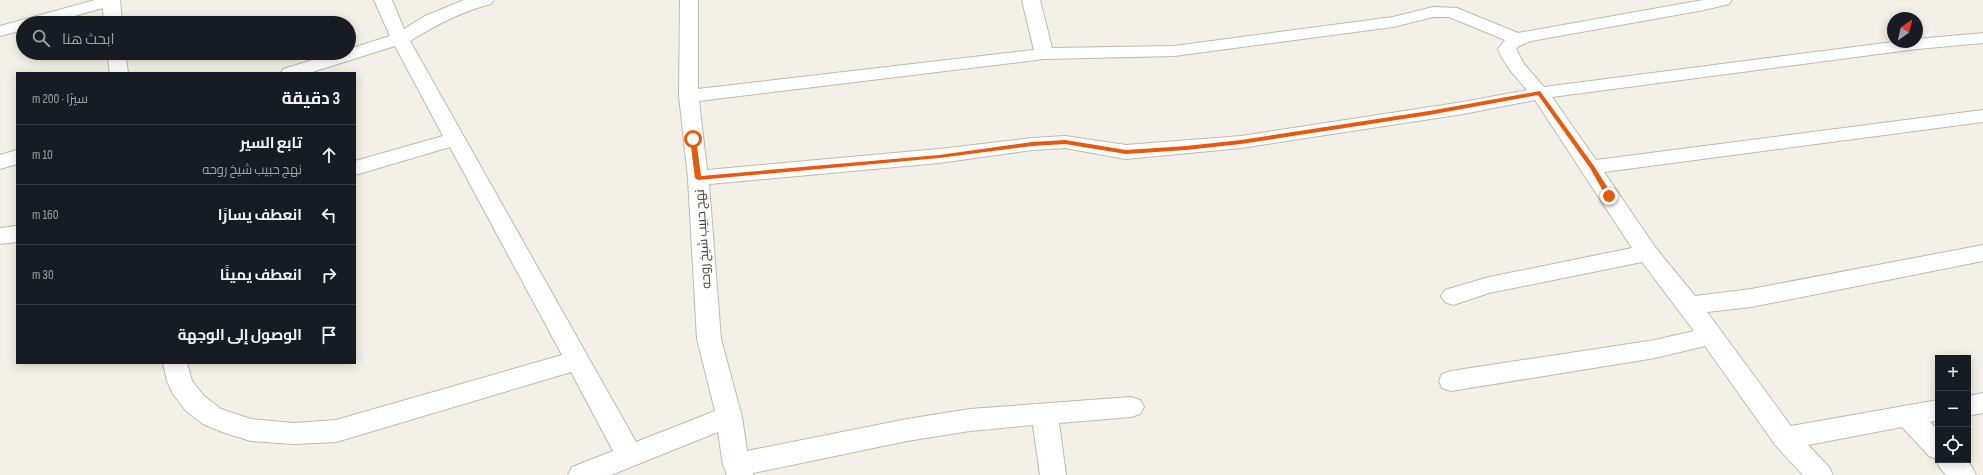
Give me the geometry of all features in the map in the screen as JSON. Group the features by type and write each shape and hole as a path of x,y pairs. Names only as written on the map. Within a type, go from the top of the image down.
{"street":[{"path":"54,16 111,0 112,16"},
{"path":"382,0 400,39 630,456"},
{"path":"356,53 400,39 431,20 476,1 486,0"},
{"name":"نهج حبيب شيخ روحه","path":"689,0 689,96 698,178 709,339 729,417 738,470"},
{"path":"1030,0 1044,54"},
{"path":"1437,0 1451,12 1518,39"},
{"path":"1723,0 1704,5 1526,36 1518,39 1507,49 1510,56 1540,93 1592,167 1647,253 1689,306 1785,438 1820,475"},
{"path":"689,96 1044,54 1174,51 1393,22 1433,12 1451,12"},
{"path":"0,31 16,26"},
{"path":"698,178 939,156 1032,144 1065,142 1126,152 1186,148 1241,142 1351,125 1540,93 1917,44 1983,38"},
{"path":"117,60 119,72"},
{"path":"293,72 332,60"},
{"path":"1592,167 1983,116"},
{"path":"356,168 455,139"},
{"path":"0,162 16,157"},
{"path":"0,236 16,234"},
{"path":"1689,306 1751,298 1983,252"},
{"path":"1453,296 1489,285 1647,253"},
{"path":"1451,381 1655,349 1710,336"},
{"path":"175,364 181,386 193,402 211,415 233,425 256,430 298,434 336,431 577,360"},
{"path":"1971,405 1983,403"},
{"path":"738,470 907,430 970,420 1131,407"},
{"path":"1785,438 1935,410"},
{"path":"1045,415 1053,475"},
{"path":"1907,415 1935,445"},
{"path":"581,475 729,417"},
{"path":"1952,463 1963,475"}],"route":[{"path":"693,139 698,178 939,156 1032,144 1065,142 1126,152 1186,148 1241,142 1462,108 1540,93 1574,144 1592,167 1609,196"}]}
